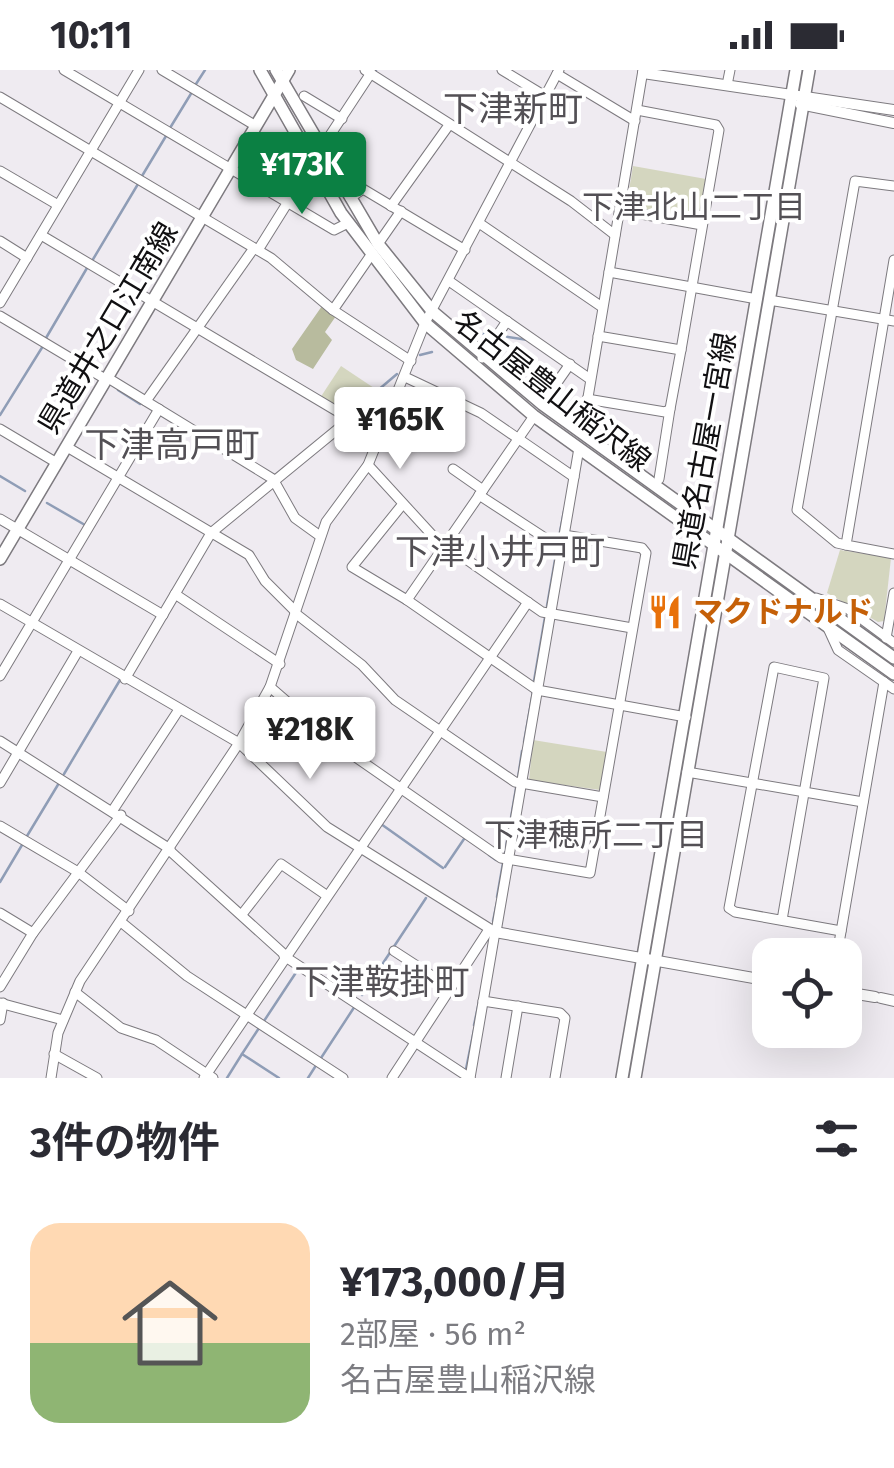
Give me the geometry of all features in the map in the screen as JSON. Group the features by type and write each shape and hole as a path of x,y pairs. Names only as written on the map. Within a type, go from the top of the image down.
{"main road":[{"name":"名古屋豊山稲沢線","path":"260,70 348,223 375,250 429,318 534,416 827,626 889,678"},
{"name":"県道名古屋一宮線","path":"796,70 800,99"},
{"name":"県道名古屋一宮線","path":"622,1078 688,772 725,553 722,534 800,99 809,70"},
{"name":"県道井之口江南線","path":"0,559 283,74"},
{"name":"名古屋豊山稲沢線","path":"283,74 375,250"},
{"name":"名古屋豊山稲沢線","path":"429,318 894,658"},
{"name":"県道名古屋一宮線","path":"635,1078 649,959 713,544 722,534"}],"street":[{"path":"64,70 334,230 348,223"},
{"path":"0,303 139,70"},
{"path":"162,70 256,126"},
{"path":"502,70 546,96"},
{"path":"322,149 369,71 511,162 615,235"},
{"path":"52,1078 63,1020 75,992 239,743 270,687 320,536 382,438 429,318 558,72 636,116 716,124 659,478"},
{"path":"582,433 643,72 800,99 894,110"},
{"path":"304,96 342,119"},
{"path":"0,97 256,249 333,310 411,361"},
{"path":"800,99 894,123"},
{"path":"333,310 375,250 448,124"},
{"path":"146,401 256,249 312,162"},
{"path":"0,171 58,206"},
{"path":"894,186 854,182 797,510 837,543 894,554"},
{"path":"350,198 363,190 465,250"},
{"path":"619,210 702,225"},
{"path":"479,223 602,307"},
{"path":"40,236 382,438"},
{"path":"0,242 27,258"},
{"path":"846,545 889,320 894,260"},
{"path":"608,272 889,320"},
{"path":"449,280 590,378"},
{"path":"0,316 276,483 295,518 320,536"},
{"path":"482,358 507,321"},
{"path":"598,336 680,350"},
{"path":"542,404 570,364"},
{"path":"405,377 482,413 574,477"},
{"path":"586,400 665,412 670,409"},
{"path":"0,676 159,409"},
{"path":"407,600 534,416"},
{"path":"125,678 212,532 350,420"},
{"path":"0,429 57,463"},
{"path":"66,447 249,556 265,582 295,612 328,636 395,700 522,784 603,797"},
{"path":"0,741 117,812 170,850 244,913 285,956 470,1078 580,448"},
{"path":"368,465 402,505 445,545 528,602 551,614 632,628"},
{"path":"453,470 562,549"},
{"path":"402,505 352,567 538,690 686,717"},
{"path":"0,518 163,615"},
{"path":"270,687 331,740 509,859 590,872 646,553 642,548 564,536"},
{"path":"175,594 280,664"},
{"path":"890,641 894,594"},
{"path":"813,597 848,609 890,641"},
{"path":"75,992 121,1028 156,1040 208,1077 285,956 528,602"},
{"path":"0,604 239,743 327,827 493,932 752,978"},
{"path":"0,782 78,650"},
{"path":"782,920 824,678 774,667 729,908 782,920 841,931"},
{"path":"889,678 894,689"},
{"path":"840,938 889,678"},
{"path":"0,987 117,812 178,710"},
{"path":"688,772 864,802"},
{"path":"0,826 78,872 128,911"},
{"path":"244,913 281,864 326,896"},
{"path":"0,913 33,933"},
{"path":"121,922 186,976 343,1078"},
{"path":"392,1078 493,932"},
{"path":"394,951 451,988"},
{"path":"862,995 894,1000"},
{"path":"483,1000 565,1018 555,1078"},
{"path":"0,1020 2,1003 63,1020"},
{"path":"506,1078 518,1006"},
{"path":"54,1054 98,1078"}],"green space":[{"path":"633,166 706,179 700,218 626,208"},
{"path":"322,306 336,316 325,332 332,340 313,369 296,360 292,349"},
{"path":"341,366 374,388 347,413 320,398"},
{"path":"840,550 891,558 884,621 878,622 827,593"},
{"path":"533,740 607,752 600,790 529,780"}],"waterway":[{"path":"196,84 205,70"},
{"path":"170,128 192,92"},
{"path":"142,176 166,136"},
{"path":"92,261 138,184"},
{"path":"46,338 87,268"},
{"path":"470,332 493,335"},
{"path":"501,336 528,340"},
{"path":"0,415 43,346"},
{"path":"420,355 432,352"},
{"path":"351,413 397,374"},
{"path":"118,390 140,404"},
{"path":"0,476 25,491"},
{"path":"47,503 85,525"},
{"path":"558,542 564,511"},
{"path":"547,606 556,554"},
{"path":"534,681 545,617"},
{"path":"64,774 120,680"},
{"path":"524,742 533,692"},
{"path":"518,778 522,751"},
{"path":"27,836 59,783"},
{"path":"505,853 516,788"},
{"path":"381,824 443,868"},
{"path":"445,867 464,839"},
{"path":"0,882 22,845"},
{"path":"489,855 496,860"},
{"path":"497,897 503,863"},
{"path":"362,995 426,898"},
{"path":"493,921 497,902"},
{"path":"264,1021 297,971"},
{"path":"474,1025 479,1002"},
{"path":"321,1058 355,1006"},
{"path":"242,1054 259,1028"},
{"path":"466,1069 474,1030"},
{"path":"227,1078 242,1054 279,1078"},
{"path":"308,1078 315,1067"}],"place":[{"name":"マクドナルド","path":"665,612"}],"district":[{"name":"下津新町","path":"513,109"},
{"name":"下津北山二丁目","path":"694,207"},
{"name":"下津高戸町","path":"172,445"},
{"name":"下津小井戸町","path":"500,552"},
{"name":"下津穂所二丁目","path":"596,835"},
{"name":"下津鞍掛町","path":"382,982"}]}
